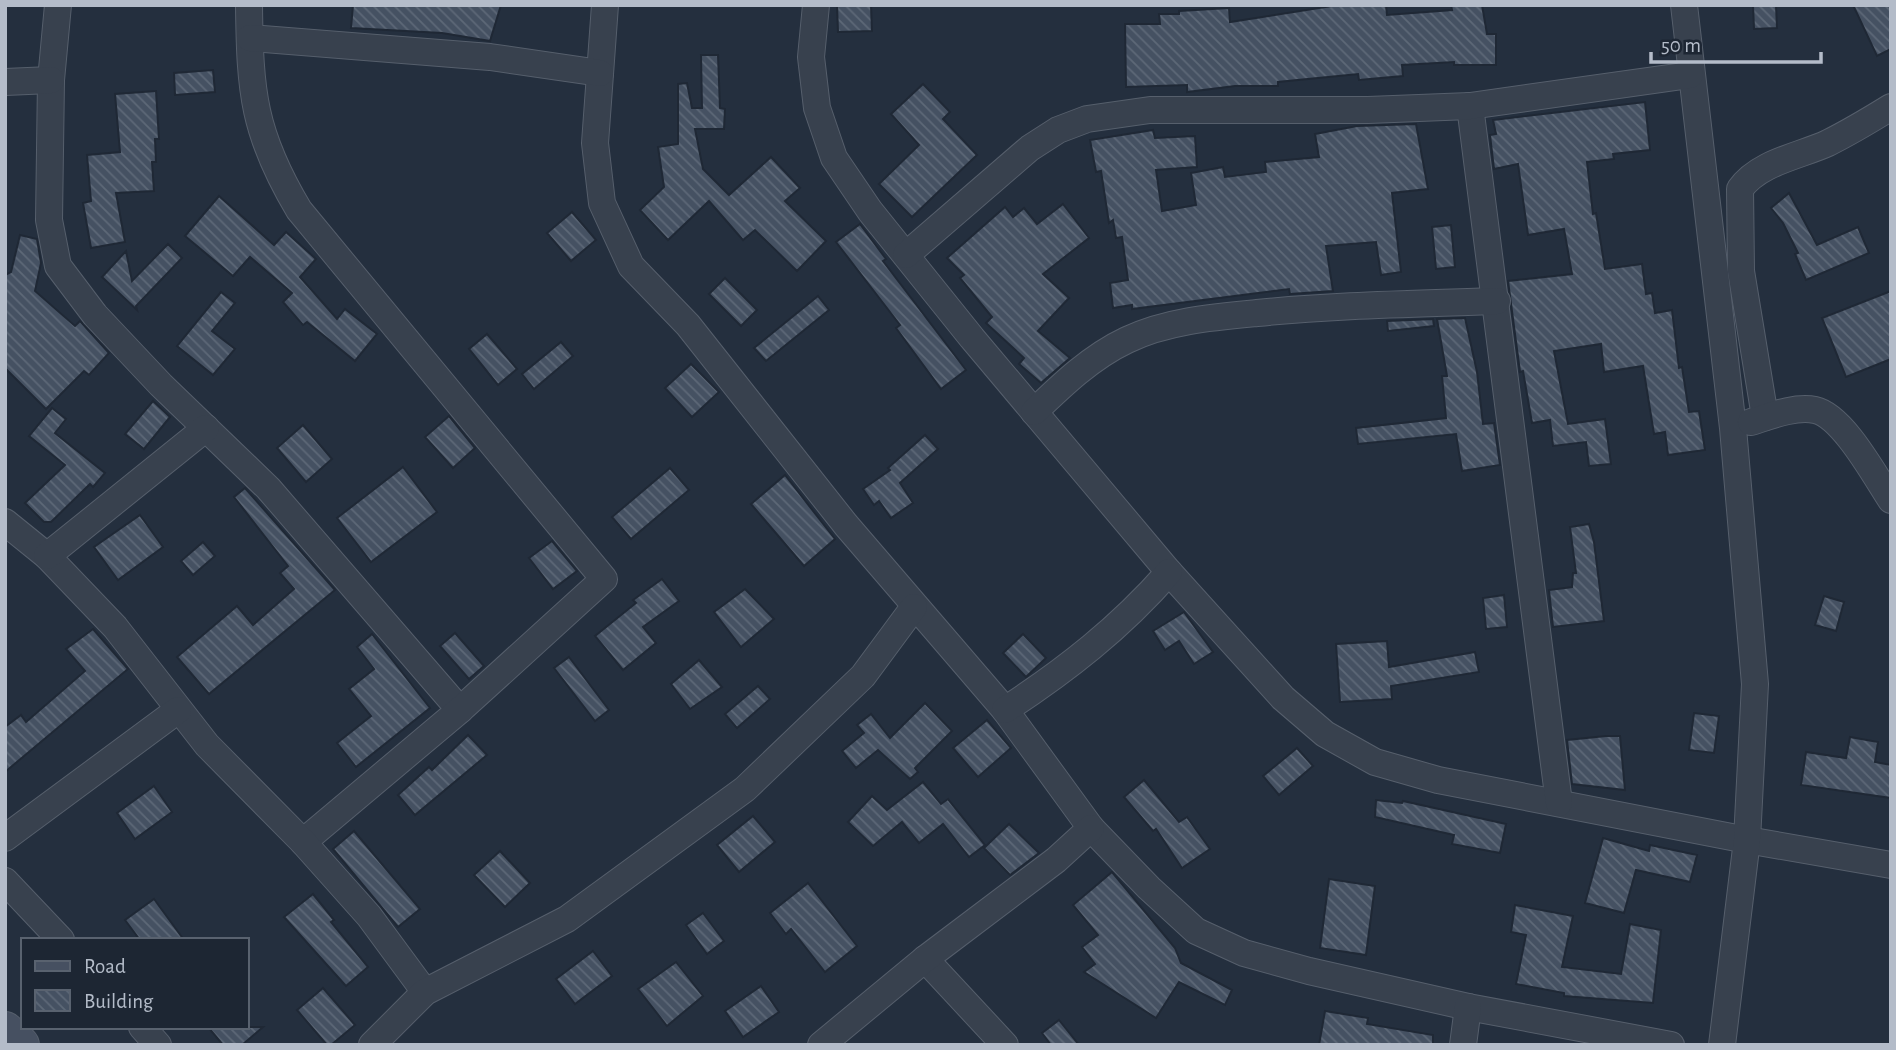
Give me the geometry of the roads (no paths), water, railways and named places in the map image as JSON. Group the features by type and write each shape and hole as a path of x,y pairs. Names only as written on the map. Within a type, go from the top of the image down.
{"street":[{"path":"58,5 51,80 49,220 58,266 95,315 268,488 460,710"},
{"path":"250,5 251,89 262,138 277,174 299,210 604,579 460,710 303,842"},
{"path":"605,5 595,143 602,203 631,266 688,325 914,607 1005,710 1091,828 1196,931 1244,953 1296,967 1468,1007 1671,1045"},
{"path":"816,5 811,57 817,108 834,158 906,255 1169,572 1283,698 1325,734 1375,762 1438,780 1747,841 1891,865"},
{"path":"1684,5 1733,428 1755,684 1747,841 1722,1045"},
{"path":"250,38 490,57 600,73"},
{"path":"906,255 1030,148 1058,130 1087,119 1150,110 1368,110 1471,106 1690,75"},
{"path":"5,82 51,80"},
{"path":"1471,106 1559,803"},
{"path":"1765,418 1741,271 1740,189 1747,180 1763,169 1825,144 1891,107"},
{"path":"1034,412 1088,364 1127,340 1169,326 1214,317 1301,309 1497,301"},
{"path":"1733,428 1765,418 1812,409 1828,414 1843,430 1891,500"},
{"path":"47,556 206,428"},
{"path":"5,522 47,556 115,627 178,710 369,916 425,992"},
{"path":"1005,710 1098,645 1134,612 1169,572"},
{"path":"372,1045 425,992 567,919 746,789 809,732 863,676 914,607"},
{"path":"5,838 178,710"},
{"path":"821,1045 925,959 1056,860 1091,828"},
{"path":"5,881 59,938"},
{"path":"925,959 1005,1045"},
{"path":"1463,1045 1468,1007"},
{"path":"144,1029 158,1045"},
{"path":"5,1031 20,1045"}]}
